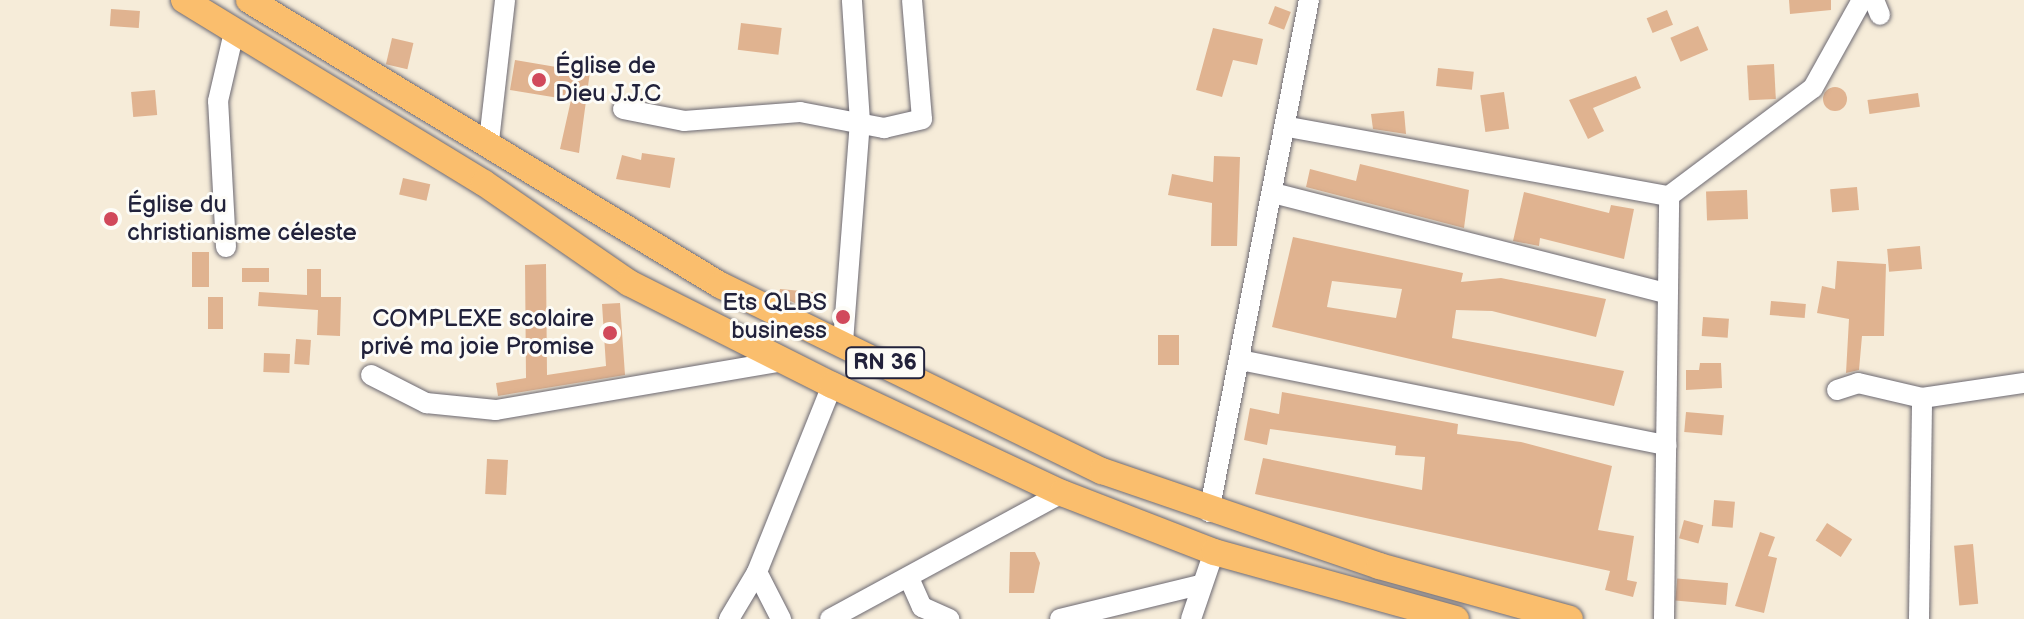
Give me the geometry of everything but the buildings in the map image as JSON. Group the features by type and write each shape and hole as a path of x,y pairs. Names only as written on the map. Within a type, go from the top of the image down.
{"main road":[{"name":"RN 36","path":"184,0 484,183 629,283 832,385 1062,493 1214,552 1456,619"},
{"name":"RN 36","path":"249,0 489,141 720,285 843,342 1102,471 1209,512 1570,619"}],"street":[{"path":"489,141 505,0"},
{"path":"843,342 860,122 852,0"},
{"path":"623,109 684,121 800,112 884,128 922,119 912,0"},
{"path":"1209,512 1288,127 1309,0"},
{"path":"1288,127 1669,196 1813,88 1862,0"},
{"path":"226,247 218,101 234,32"},
{"path":"1273,193 1666,293"},
{"path":"1664,619 1669,196"},
{"path":"371,375 426,403 496,410 787,360"},
{"path":"1240,360 1667,445"},
{"path":"1837,390 1858,383 1922,398 2024,383"},
{"path":"729,619 757,572 832,385"},
{"path":"1919,619 1922,398"},
{"path":"830,619 1062,493"},
{"path":"1191,619 1199,585 1214,552"},
{"path":"757,572 781,619"},
{"path":"909,578 922,607 949,619"},
{"path":"1060,619 1199,585"}],"place":[{"name":"Église de Dieu J.J.C","path":"539,80"},
{"name":"Église du christianisme céleste","path":"111,219"},
{"name":"Ets QLBS business","path":"843,317"},
{"name":"COMPLEXE scolaire privé ma joie Promise","path":"610,333"}]}
